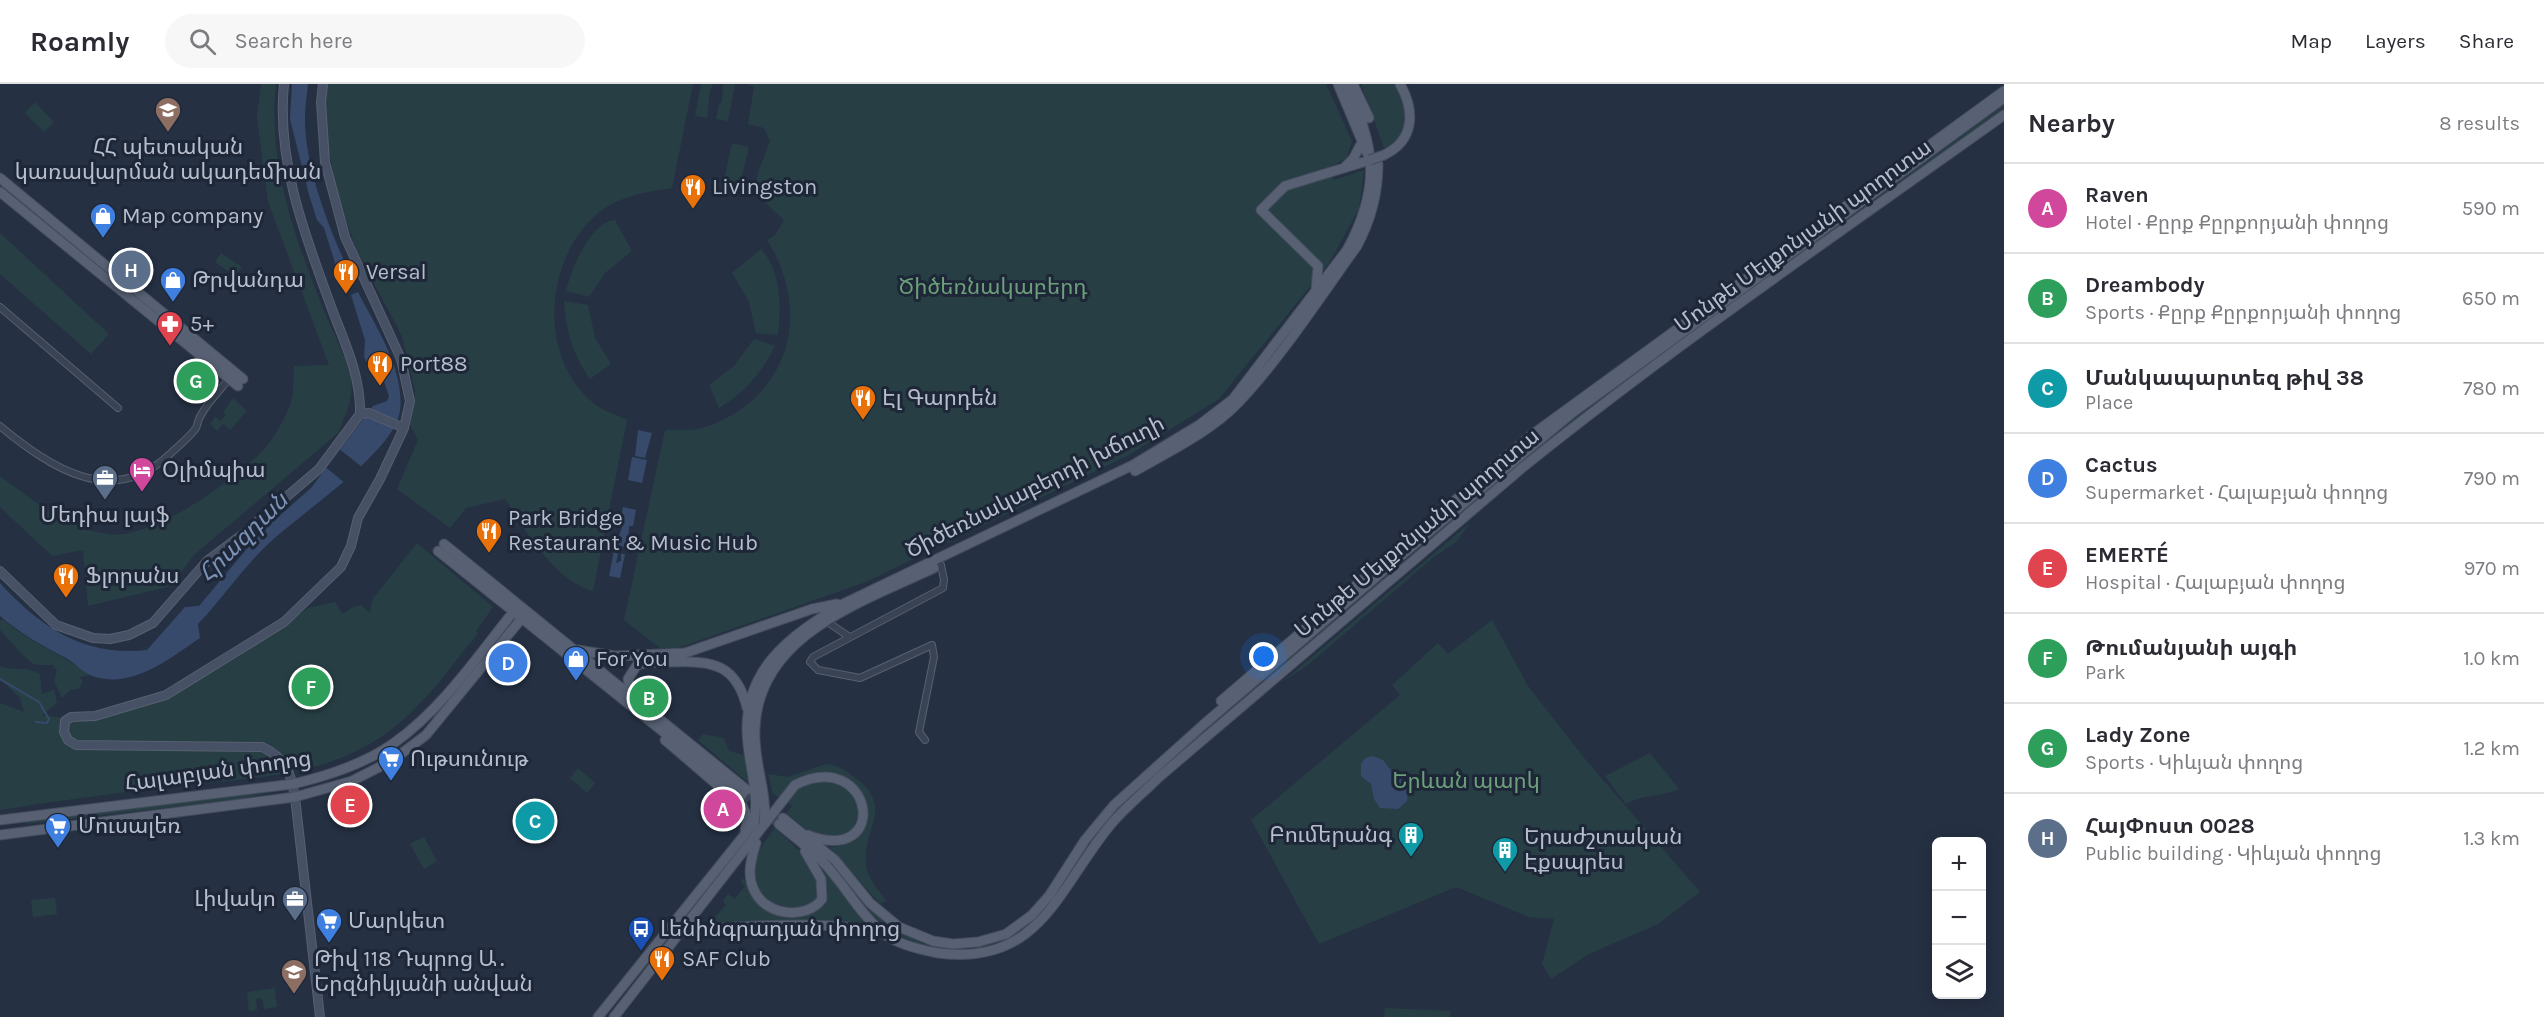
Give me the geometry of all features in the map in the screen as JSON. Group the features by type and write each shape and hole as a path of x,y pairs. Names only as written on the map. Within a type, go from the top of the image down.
{"main road":[{"path":"1338,84 1361,144 1373,158"},
{"name":"Ծիծեռնակաբերդի խճուղի","path":"598,1017 754,823 757,808 747,737 748,710 757,682 782,647 806,626 845,603 1133,465 1199,425 1233,399 1347,250 1361,225 1371,183 1369,142 1346,84"},
{"name":"Ծիծեռնակաբերդի խճուղի","path":"764,824 765,800 756,747 755,725 761,695 773,670 799,640 816,627 1134,471 1208,427 1237,404 1357,246 1368,225 1376,197 1370,120 1353,84"},
{"path":"1315,292 1318,266 1262,210 1285,186 1373,158 1403,142 1411,122 1408,101 1400,84"},
{"path":"1203,725 1221,701 1529,437 2004,91"},
{"name":"Մոնթե Մելքոնյանի պողոտա","path":"798,836 835,860 870,903 899,927 933,941 953,944 978,942 1006,934 1032,915 1049,896 1099,822 1150,771 1572,413 2004,98"},
{"name":"Մոնթե Մելքոնյանի պողոտա","path":"781,821 824,863 859,909 884,933 918,948 954,955 1000,948 1020,939 1053,910 1113,822 1158,778 1583,419 2004,115"},
{"path":"1340,170 1350,164 1361,144"},
{"path":"0,178 92,261 200,356 229,379 241,382 207,348 92,261 0,192"},
{"path":"200,356 206,355 207,348"},
{"path":"441,547 633,697 744,793 602,681 520,610"},
{"path":"573,649 615,656 685,653 812,609 845,603"},
{"name":"Հալաբյան փողոց","path":"0,820 293,784 347,767 392,744 436,705 520,610"},
{"name":"Հալաբյան փողոց","path":"0,835 295,797 352,781 393,760 413,746 436,723 520,610"},
{"path":"633,697 627,681 637,665 695,661 712,663 726,670 740,684 748,710"},
{"path":"1260,676 1268,685"},
{"path":"602,681 632,713 743,807 748,819 741,840"},
{"path":"1150,771 1158,778"},
{"path":"614,1017 757,837 764,824 795,785 814,777 828,776 854,789 863,802 865,813 863,825 847,839 824,841 798,836"},
{"path":"757,837 750,869 754,891 766,905 800,914 818,906 824,891 816,867 798,836"},
{"path":"681,933 693,929 827,925 853,926 884,933"}],"street":[{"path":"0,571 56,625 93,638 110,639 129,635 153,624 207,561 243,534 319,469 364,413 357,375 301,222 293,192 286,147 284,84"},
{"path":"320,1017 295,797 285,761 262,747 76,745 65,735 65,721 71,717 95,716 166,695 284,622 341,567 351,546 358,518 380,479 410,400 401,359 345,237 325,162 321,123 323,84"},
{"path":"0,307 118,408"},
{"path":"0,426 28,448 71,472 92,480 132,479 153,469 196,428 205,408 229,379"},
{"path":"364,413 400,425"},
{"path":"925,740 920,732 920,720 934,657 932,645 860,678 818,670 812,666 813,657 943,588 944,580 940,565"},
{"path":"829,623 849,636"}],"green space":[{"path":"261,84 276,84 274,114 276,143 286,201 304,258 350,370 351,391 346,413 338,433 194,555 171,586 88,606 83,550 52,556 0,507 0,476 50,512 77,526 107,534 126,534 147,528 193,505 215,490 236,475 267,446 274,437 291,402 294,366 329,365 268,202 257,117"},
{"path":"326,84 693,84 672,188 623,199 596,215 578,235 565,259 557,286 554,314 557,342 566,368 581,391 602,409 627,420 593,591 566,577 554,566 542,553 505,499 466,508 450,528 397,489 418,440 410,425 415,391 402,336 358,253 337,198 322,107"},
{"path":"701,84 713,84 707,118 695,116"},
{"path":"723,84 735,84 728,121 716,119 719,103 722,103"},
{"name":"Ծիծեռնակաբերդ","path":"746,84 1326,84 1352,141 1347,158 1328,168 1334,180 1364,170 1359,209 1329,263 1219,399 1129,455 866,582 678,648 660,648 624,620 665,430 702,428 731,416 754,398 772,377 784,353 790,326 789,298 781,269 767,240 775,235 784,220 763,200 756,185 770,141 764,128 748,124 754,87"},
{"path":"1361,84 1394,84 1402,101 1406,121 1401,138 1394,144 1384,148"},
{"path":"35,102 54,122 44,132 25,113"},
{"path":"2004,105 2004,110 1564,430 1269,681 1266,678 1562,427"},
{"path":"732,143 749,147 734,198 722,189"},
{"path":"615,220 632,251 605,273 589,297 566,291 583,248 598,229"},
{"path":"0,233 109,334 91,354 0,274"},
{"path":"761,249 773,268 776,279 780,313 778,335 756,333 749,302 732,273"},
{"path":"221,253 242,267 235,276 215,262"},
{"path":"564,301 588,305 595,338 611,364 590,379 571,342"},
{"path":"754,339 775,346 752,382 719,408 709,385 734,366"},
{"path":"233,398 247,411 230,430 223,424 217,431 210,424 215,417 221,421 226,414 223,412"},
{"path":"1471,522 1455,543 1435,556 1308,665 1281,683"},
{"path":"417,543 493,607 476,631 478,633 420,704 378,739 333,761 285,773 116,793 0,810 0,703 24,712 20,698 0,679 0,666 35,671 40,674 42,694 54,690 57,703 42,715 84,721 142,707 170,696 238,657 308,608 335,602 342,613 361,605 370,613 372,600"},
{"path":"0,620 4,620 24,635 90,675 79,677 83,681 79,689 70,690 62,698 54,681 57,671 53,665 31,662 0,630"},
{"name":"Երևան պարկ","path":"1492,620 1528,686 1585,759 1700,892 1658,924 1589,954 1551,979 1542,964 1554,919 1529,917 1456,887 1319,944 1251,820 1400,695 1392,685 1438,643 1448,654"},
{"path":"703,734 724,738 729,751 744,755 750,784 698,740"},
{"path":"1650,753 1679,789 1640,798 1626,804 1605,776"},
{"path":"826,764 844,770 854,777 873,798 874,818 868,839 866,864 871,879 886,901 880,904 829,847 852,841 865,824 868,808 861,793 852,783 841,776 828,773 815,774 802,778 780,798 773,794 768,774 788,777"},
{"path":"578,768 595,783 587,793 570,778"},
{"path":"1147,778 1150,781 1036,921 1009,940 983,948 945,950 922,946 894,933 869,913 822,854 876,915 896,930 922,943 967,947 983,945 1034,919 1117,806"},
{"path":"819,780 846,788 855,797 859,807 859,817 855,826 839,838 816,835 786,813 792,806 787,801 796,790"},
{"path":"272,793 233,800 27,824 26,822 180,801"},
{"path":"775,828 800,852 814,871 818,892 814,903 800,909 784,908 768,901 753,881 755,860 762,845"},
{"path":"424,837 437,861 424,869 410,844"},
{"path":"814,860 874,927 838,922 714,924 716,916 726,905 723,901 728,894 735,899 745,886 741,882 742,878 754,899 773,910 803,915 815,912 823,905 826,894 823,879"},
{"path":"55,898 57,914 33,917 31,900"},
{"path":"275,988 277,1007 264,1009 262,998 256,999 257,1010 249,1011 247,992"},
{"path":"1385,1008 1451,1011 1450,1017 1384,1017"}],"water":[{"path":"292,84 308,84 305,117 309,158 329,223 354,281 346,285 336,266 324,228 317,220 309,195 290,119"},
{"path":"358,292 388,349 398,380 400,411 394,428 364,464 258,554 198,624 200,638 150,670 122,679 107,679 88,674 69,660 24,634 0,616 0,583 48,626 66,636 104,649 147,650 185,607 199,606 260,533 311,488 373,406 387,401 389,396 381,373 368,365 364,357 365,340 351,295"},
{"path":"638,430 652,433 645,458 635,456"},
{"path":"632,457 647,460 642,483 628,480"},
{"path":"623,507 636,510 633,526 629,526 628,548 616,545 623,524 620,522"},
{"path":"614,551 618,554 616,563 621,561 621,554 625,554 620,578 609,576"},
{"path":"1373,756 1383,760 1393,773 1403,778 1409,789 1407,801 1398,809 1380,808 1374,799 1371,784 1361,776 1361,764 1365,758"}],"pier":[{"path":"338,448 362,467 345,483 324,466"}],"waterway":[{"path":"0,679 39,702 49,719 47,723 36,722"}],"tunnel":[{"path":"742,795 779,824"}],"place":[{"name":"ՀՀ պետական կառավարման ակադեմիան","path":"168,133"},
{"name":"Livingston","path":"693,210"},
{"name":"Map company","path":"103,239"},
{"name":"ՀայՓոստ 0028","path":"131,270"},
{"name":"Versal","path":"346,295"},
{"name":"Թրվանդա","path":"173,303"},
{"name":"5+","path":"170,347"},
{"name":"Lady Zone","path":"196,381"},
{"name":"Port88","path":"380,387"},
{"name":"Էլ Գարդեն","path":"863,421"},
{"name":"Օլիմպիա","path":"142,493"},
{"name":"Մեդիա լայֆ","path":"105,501"},
{"name":"Park Bridge Restaurant & Music Hub","path":"489,554"},
{"name":"Ֆլորանս","path":"66,599"},
{"name":"Cactus","path":"508,663"},
{"name":"For You","path":"576,682"},
{"name":"Թումանյանի այգի","path":"311,687"},
{"name":"Dreambody","path":"649,698"},
{"name":"Ութսունութ","path":"391,782"},
{"name":"EMERTÉ","path":"350,805"},
{"name":"Raven","path":"723,809"},
{"name":"Մանկապարտեզ թիվ 38","path":"535,821"},
{"name":"Մուսալեռ","path":"58,849"},
{"name":"Բումերանգ","path":"1411,858"},
{"name":"Երաժշտական Էքսպրես","path":"1505,873"},
{"name":"Լիվակո","path":"295,922"},
{"name":"Մարկետ","path":"329,944"},
{"name":"Լենինգրադյան փողոց","path":"641,952"},
{"name":"SAF Club","path":"662,982"},
{"name":"Թիվ 118 Դպրոց Ա․ Երզնիկյանի անվան","path":"294,995"}],"water label":[{"name":"Հրազդան","path":"243,537"}]}
